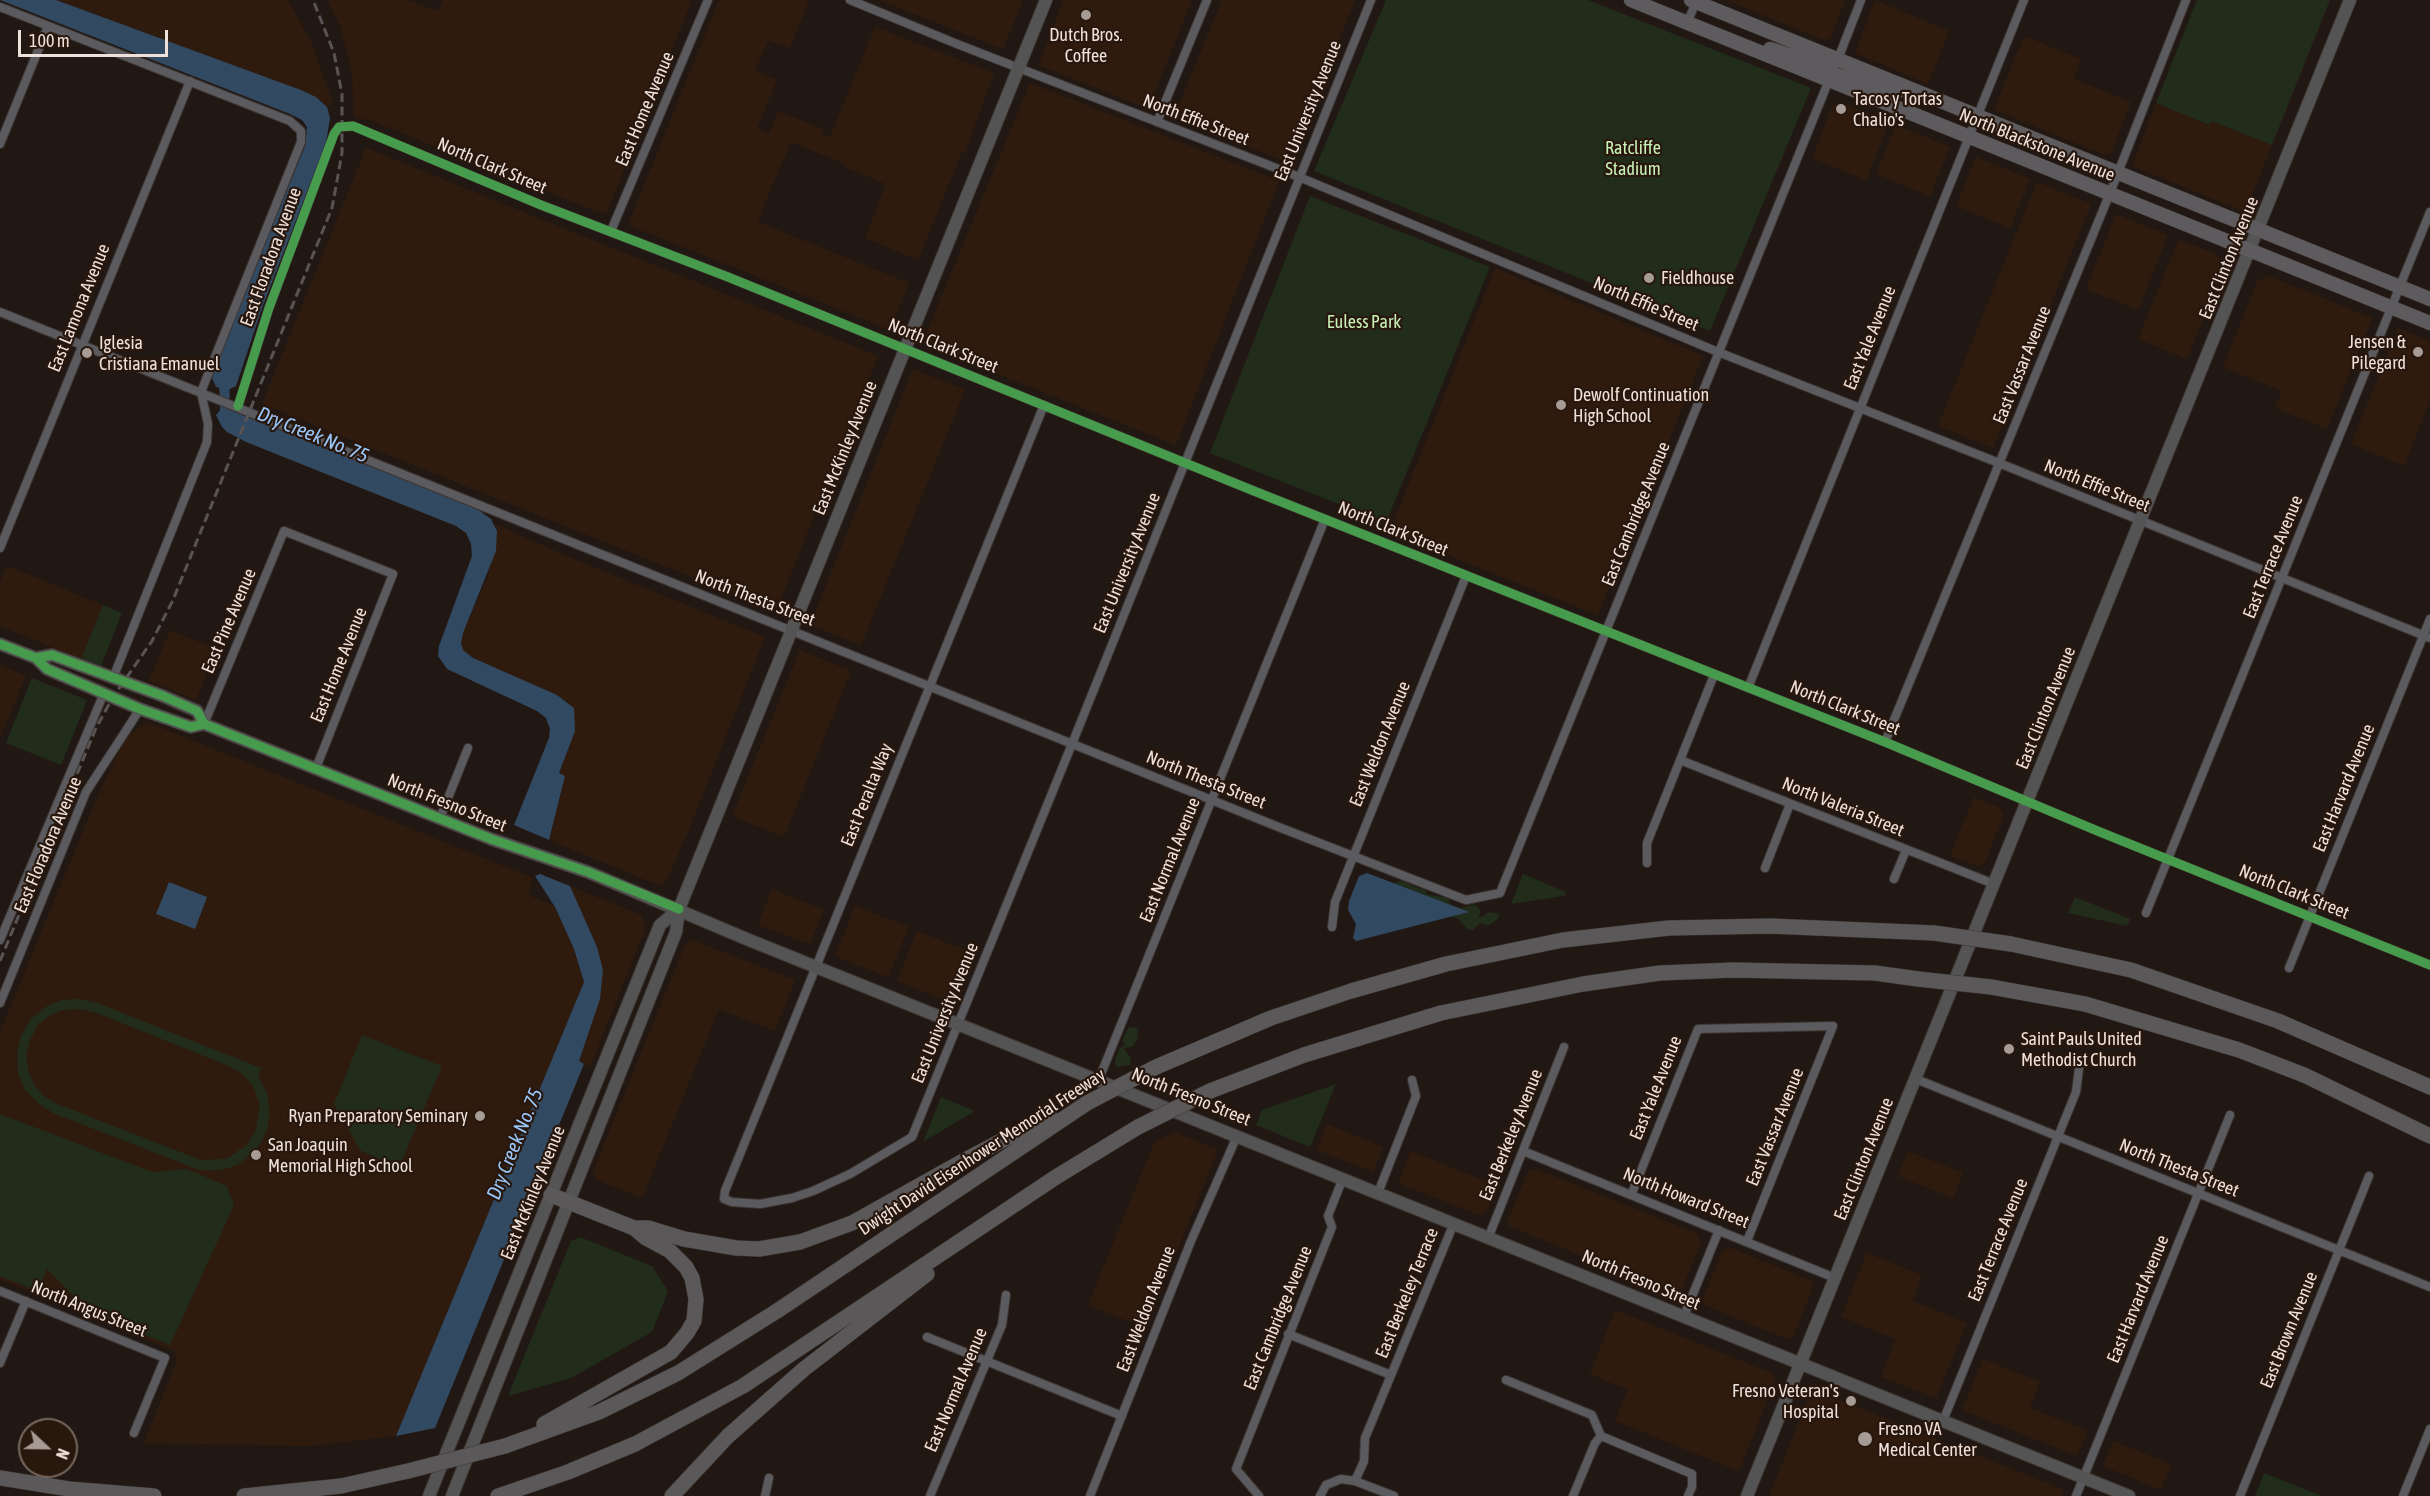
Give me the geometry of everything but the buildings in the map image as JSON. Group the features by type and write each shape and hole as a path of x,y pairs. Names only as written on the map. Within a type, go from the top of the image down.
{"highway":[{"name":"Dwight David Eisenhower Memorial Freeway","path":"244,1496 341,1486 408,1471 505,1446 599,1412 678,1373 777,1311 1087,1103 1156,1067 1270,1018 1351,991 1446,964 1563,940 1669,928 1758,927 1934,933 2012,944 2131,970 2278,1021 2430,1087"},
{"path":"498,1496 568,1472 635,1444 743,1386 1056,1177 1138,1126 1210,1091 1262,1070 1398,1025 1441,1013 1583,984 1660,974 1733,970 1875,973 1991,987 2085,1004 2239,1050 2304,1075 2426,1135"},
{"path":"634,1228 648,1228 684,1239 736,1248 759,1249 800,1242 852,1223 1024,1129 1087,1103"},
{"path":"672,1496 728,1436 804,1369 1056,1177"},
{"path":"505,1446 658,1360 670,1352 687,1333 694,1321 696,1299 692,1278 686,1267 670,1251 646,1238 634,1228 551,1195"},
{"path":"0,1478 69,1490 154,1496"}],"main road":[{"name":"East McKinley Avenue","path":"452,1496 676,932 679,909 1046,0"},
{"name":"North Blackstone Avenue","path":"1631,0 2430,323"},
{"name":"East Clinton Avenue","path":"1747,1496 2350,0"},
{"name":"North Blackstone Avenue","path":"1695,1 2430,299"},
{"path":"1728,40 1784,52 1823,66 1829,66 1838,59"},
{"path":"1829,80 1832,76 1842,75 1894,92 1908,87"},
{"name":"North Fresno Street","path":"0,644 36,658 47,669 140,709 191,727 204,724 440,818 588,872 2129,1496"},
{"name":"North Fresno Street","path":"36,658 52,655 197,711"},
{"path":"104,693 109,688 121,686 161,703 197,711 204,724"},
{"name":"East McKinley Avenue","path":"429,1496 660,925 679,909"}],"street":[{"name":"East Home Avenue","path":"610,231 708,0"},
{"name":"North Effie Street","path":"850,0 1299,177 1718,352 1999,463 2427,637"},
{"path":"1157,122 1207,0"},
{"name":"East University Avenue","path":"912,1137 1371,0"},
{"path":"1838,59 1861,0"},
{"name":"East Yale Avenue","path":"1748,688 2024,0"},
{"name":"East Vassar Avenue","path":"1885,742 2110,193 2186,0"},
{"path":"1688,23 1695,1"},
{"path":"0,7 190,81"},
{"path":"0,144 48,26"},
{"name":"East Cambridge Avenue","path":"1500,893 1829,80"},
{"name":"East Floradora Avenue","path":"190,81 290,121 302,131 301,142 201,392"},
{"name":"East Lamona Avenue","path":"0,548 190,81"},
{"name":"North Clark Street","path":"344,125 361,129 522,197 1885,742 2168,860 2430,965"},
{"name":"East Floradora Avenue","path":"234,404 329,146 336,130 344,125"},
{"name":"East Terrace Avenue","path":"2146,913 2430,212"},
{"name":"North Thesta Street","path":"0,312 234,404 1352,856 1466,900 1500,893"},
{"path":"113,678 207,442 208,424 201,392"},
{"name":"East Peralta Way","path":"912,1137 850,1174 792,1198 760,1204 741,1204 724,1198 1044,405"},
{"name":"East Normal Avenue","path":"1099,1079 1325,519"},
{"name":"East Pine Avenue","path":"204,724 284,531 393,574"},
{"name":"East Home Avenue","path":"315,768 393,574"},
{"name":"East Weldon Avenue","path":"1332,927 1335,902 1352,856 1466,576"},
{"name":"East Harvard Avenue","path":"2289,968 2427,637 2430,619"},
{"path":"1647,863 1647,843 1714,675"},
{"name":"East Floradora Avenue","path":"0,940 104,693"},
{"name":"East Floradora Avenue","path":"0,1003 86,792 140,709"},
{"path":"440,818 468,748"},
{"name":"North Valeria Street","path":"1680,760 1994,884"},
{"path":"1765,868 1790,804"},
{"path":"1894,879 1906,850"},
{"name":"East Yale Avenue","path":"1632,1193 1698,1029 1833,1026"},
{"name":"East Vassar Avenue","path":"1747,1241 1833,1026"},
{"name":"East Berkeley Avenue","path":"1489,1236 1564,1047"},
{"name":"East Terrace Avenue","path":"1943,1421 2076,1092 2079,1069"},
{"name":"North Thesta Street","path":"1916,1078 2430,1287"},
{"path":"1378,1192 1416,1096 1412,1080"},
{"name":"East Harvard Avenue","path":"2076,1496 2230,1115"},
{"name":"East Weldon Avenue","path":"1090,1496 1191,1241 1237,1136"},
{"name":"North Howard Street","path":"1524,1151 1632,1193 1835,1278"},
{"name":"East Brown Avenue","path":"2240,1496 2369,1176"},
{"name":"East Cambridge Avenue","path":"1259,1496 1236,1469 1332,1227 1328,1216 1343,1178"},
{"name":"East Berkeley Terrace","path":"1355,1481 1364,1461 1365,1438 1454,1223"},
{"path":"1684,1316 1719,1230"},
{"name":"North Angus Street","path":"0,1291 165,1358 134,1433"},
{"name":"East Normal Avenue","path":"930,1496 1002,1325 1006,1295"},
{"path":"0,1363 26,1301"},
{"path":"1288,1334 1391,1375"},
{"path":"927,1337 1122,1416"},
{"path":"1506,1380 1592,1414 1601,1436 1692,1474 1692,1487 1688,1496"},
{"path":"2403,1496 2430,1429"},
{"path":"1573,1496 1594,1443 1601,1436"},
{"path":"765,1496 769,1478"},
{"path":"1320,1496 1326,1485 1341,1479 1355,1481 1394,1496"}],"shaded area":[{"path":"56,0 288,0 313,46 333,104 327,107 316,97 301,90"},
{"path":"327,0 407,0 438,11 443,0 692,0 607,212 603,214 372,121 354,117 352,73 341,28"},
{"path":"719,0 809,0 790,48 768,40 755,71 777,80 757,128 769,133 778,111 823,129 821,134 830,137 875,27 994,73 965,153 962,152 918,260 865,238 886,184 791,142 764,205 758,222 909,283 890,330 628,225"},
{"path":"879,0 1023,0 1003,49"},
{"path":"1063,0 1192,0 1148,109 1039,65"},
{"path":"1222,0 1355,0 1289,163 1174,117"},
{"path":"1726,0 1845,0 1830,39 1824,40"},
{"path":"1875,0 1949,31 1928,84 1855,53"},
{"path":"2024,36 2081,59 2074,79 2131,102 2111,153 2105,155 1997,111 1995,107"},
{"path":"1030,83 1279,181 1176,445 927,346 924,339"},
{"path":"1840,102 1889,122 1866,180 1812,158 1833,105"},
{"path":"2156,103 2208,125 2211,121 2272,145 2247,208 2240,210 2132,166"},
{"path":"1896,125 1950,147 1930,196 1876,174"},
{"path":"366,148 878,356 776,611 262,404"},
{"path":"1976,157 2030,179 2010,228 1956,206"},
{"path":"2037,182 2091,204 1993,448 1938,426"},
{"path":"2116,214 2168,235 2138,310 2086,289"},
{"path":"2181,240 2218,255 2224,268 2187,359 2138,339 2178,241"},
{"name":"Dewolf Continuation High School","path":"1495,268 1703,356 1598,615 1467,563 1391,528"},
{"path":"2269,276 2372,318 2327,429 2275,408 2282,391 2223,367 2258,280"},
{"path":"2398,328 2430,341 2430,401 2404,466 2351,444"},
{"path":"913,369 965,390 861,645 810,625"},
{"path":"495,524 571,558 765,637 666,882 658,885 549,840 565,776 558,774 575,731 569,702 473,658 463,650 461,643 463,633 488,575 497,531"},
{"path":"7,566 103,605 81,659 0,626 0,582"},
{"path":"170,630 217,649 196,700 149,681"},
{"path":"800,650 851,671 784,837 732,816"},
{"path":"0,665 26,676 0,738"},
{"name":"San Joaquin Memorial High School","path":"147,722 533,878 528,895 555,907 574,949 584,982 396,1436 308,1446 144,1443 177,1360 174,1351 0,1279 0,1032 90,814 125,738"},
{"path":"1974,797 2000,808 2004,814 1985,862 1979,866 1950,856"},
{"path":"570,886 641,915 646,927 590,1067 579,1061 590,1029 597,947"},
{"path":"772,889 824,910 810,944 758,925"},
{"path":"855,906 909,927 888,977 837,957 836,954"},
{"path":"917,931 970,952 950,1002 897,981"},
{"path":"692,940 795,980 775,1031 719,1009 642,1198 597,1180 593,1171 685,945"},
{"path":"1327,1124 1383,1147 1373,1172 1317,1150"},
{"path":"1174,1132 1218,1150 1146,1328 1088,1305 1154,1143"},
{"path":"1411,1151 1497,1186 1486,1213 1479,1215 1398,1183"},
{"path":"1908,1151 1963,1173 1953,1198 1898,1176"},
{"path":"1536,1169 1698,1234 1701,1243 1681,1291 1674,1294 1509,1226 1508,1219 1528,1172"},
{"path":"1728,1247 1812,1281 1813,1287 1793,1337 1785,1338 1704,1305 1703,1298 1722,1251"},
{"path":"1867,1253 1922,1275 1912,1301 1967,1323 1936,1398 1881,1377 1896,1339 1841,1317"},
{"path":"1615,1310 1774,1374 1775,1381 1739,1471 1615,1421 1628,1390 1590,1374"},
{"path":"1983,1359 2040,1382 2030,1408 2088,1431 2077,1456 1962,1410"},
{"name":"Fresno VA Medical Center","path":"1812,1389 2064,1490 2061,1496 1769,1496"},
{"path":"2113,1441 2171,1464 2161,1490 2103,1466"}],"green space":[{"name":"Ratcliffe Stadium","path":"1386,0 1588,0 1811,88 1710,331 1314,171"},
{"path":"2197,0 2330,0 2272,145 2211,121 2209,125 2156,103"},
{"name":"Euless Park","path":"1310,196 1490,267 1386,523 1210,453"},
{"path":"103,605 122,613 101,666 81,659"},
{"path":"32,678 87,700 61,765 6,743"},
{"path":"1523,874 1566,892 1564,896 1511,904"},
{"path":"1403,881 1426,889 1426,894 1448,898 1451,907 1461,908 1475,904 1481,911 1478,919 1489,912 1500,914 1498,919 1488,926 1480,923 1473,930 1467,929 1458,918 1452,917 1451,911 1393,884"},
{"path":"2075,897 2130,919 2127,926 2068,913"},
{"path":"79,999 97,1003 261,1068 258,1076 267,1093 270,1113 266,1133 255,1151 239,1164 229,1168 199,1170 53,1113 38,1103 25,1090 18,1073 17,1054 21,1036 30,1020 44,1008 61,1000","holes":["79,1009 94,1012 229,1066 244,1075 254,1088 260,1105 256,1130 248,1144 226,1159 201,1160 57,1104 44,1096 34,1084 28,1070 26,1055 37,1026 49,1016 63,1010"]},
{"path":"1128,1028 1138,1029 1137,1040 1132,1047 1124,1048 1131,1059 1130,1065 1117,1067 1114,1064 1119,1049 1125,1045 1122,1041"},
{"path":"362,1035 442,1066 399,1167 361,1151 334,1104"},
{"path":"1336,1084 1310,1147 1256,1125 1262,1110"},
{"path":"941,1097 975,1111 923,1142"},
{"path":"0,1114 152,1172 187,1169 227,1186 234,1205 170,1345 90,1313 47,1269 37,1291 0,1276"},
{"path":"580,1237 652,1266 668,1291 652,1332 571,1378 508,1396 571,1241"},
{"path":"2264,1473 2322,1496 2255,1496"}],"water":[{"path":"0,0 56,0 301,90 316,97 327,107 330,118 326,143 262,308 236,386 228,390 216,387 212,378 305,146 307,127 302,120 290,114"},
{"path":"221,409 227,409 476,508 491,519 497,531 496,551 461,643 463,650 473,658 557,695 574,708 575,731 559,773 565,776 549,840 514,825 549,738 550,729 546,718 537,711 447,669 438,656 439,646 472,556 471,544 466,533 456,526 246,442 222,427 216,415"},
{"path":"1367,873 1469,912 1356,941 1353,938 1356,924 1348,910 1349,901 1359,876"},
{"path":"540,874 570,886 597,947 603,970 600,999 579,1061 584,1064 435,1428 396,1436 584,982 574,949 555,907 535,876"},
{"path":"169,882 207,897 195,929 156,914"}],"waterway":[{"name":"Dry Creek No. 75","path":"224,375 225,412 232,420"}],"railway":[{"path":"0,961 96,728 113,697 152,641 173,600 332,208 342,153 342,94 334,53 313,0"}],"cycle path":[{"path":"238,406 269,308 334,134 339,127 353,126 541,205 728,277 1254,491 1885,742 2100,832 2430,965"},
{"path":"0,644 36,658 47,669 140,709 191,727 204,724 491,839 588,872 679,909"},
{"path":"36,658 52,655 163,696 197,711 204,724"}],"place":[{"name":"Dutch Bros. Coffee","path":"1086,15"},
{"name":"Tacos y Tortas Chalio's","path":"1841,109"},
{"name":"Fieldhouse","path":"1649,278"},
{"name":"Jensen & Pilegard","path":"2418,352"},
{"name":"Iglesia Cristiana Emanuel","path":"87,353"},
{"name":"Dewolf Continuation High School","path":"1561,405"},
{"name":"Saint Pauls United Methodist Church","path":"2009,1049"},
{"name":"Ryan Preparatory Seminary","path":"480,1116"},
{"name":"San Joaquin Memorial High School","path":"256,1155"},
{"name":"Fresno Veteran's Hospital","path":"1851,1401"},
{"name":"Fresno VA Medical Center","path":"1865,1439"}]}
